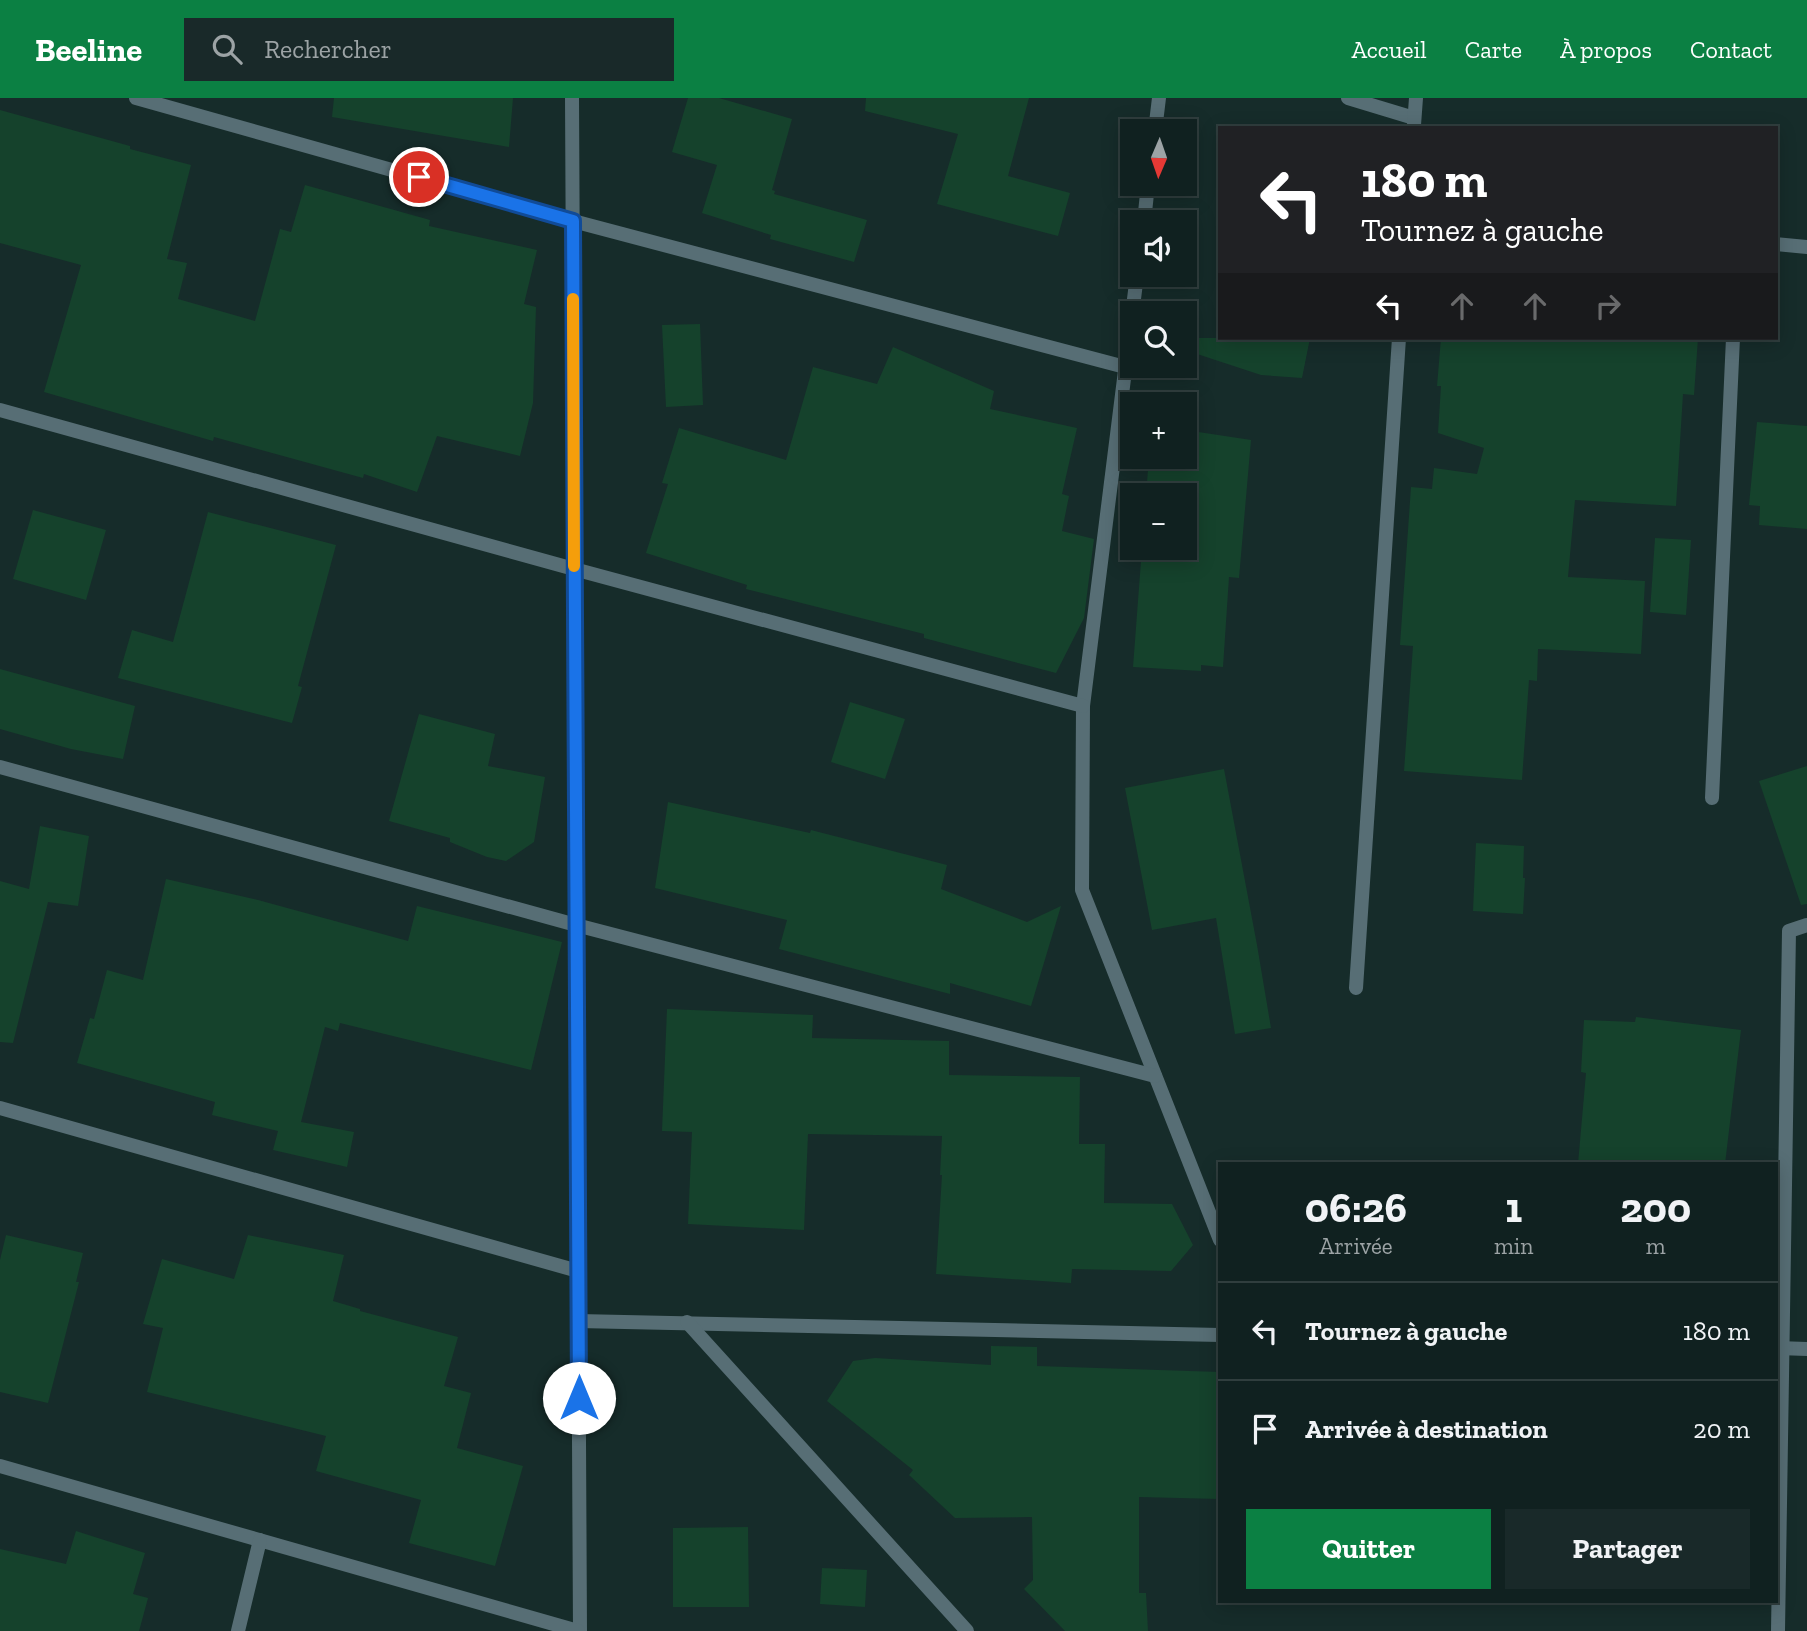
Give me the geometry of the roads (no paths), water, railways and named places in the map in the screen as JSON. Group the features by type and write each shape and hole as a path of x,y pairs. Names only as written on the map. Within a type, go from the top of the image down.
{"street":[{"path":"136,98 573,221 1120,366"},
{"path":"0,1466 579,1631 572,98"},
{"path":"1156,119 1159,98"},
{"path":"1348,98 1414,123 1416,98"},
{"path":"1778,244 1807,247"},
{"path":"1356,988 1399,340"},
{"path":"1712,798 1733,340"},
{"path":"1124,378 1083,706 1082,890 1218,1235"},
{"path":"0,410 1083,706"},
{"path":"0,767 576,925 1155,1076"},
{"path":"1779,1631 1780,1348 1789,931 1807,925"},
{"path":"0,1108 578,1271"},
{"path":"578,1321 1218,1335"},
{"path":"687,1322 967,1631"},
{"path":"1780,1348 1807,1339"},
{"path":"1780,1348 1807,1349"},
{"path":"238,1631 260,1540"}]}
